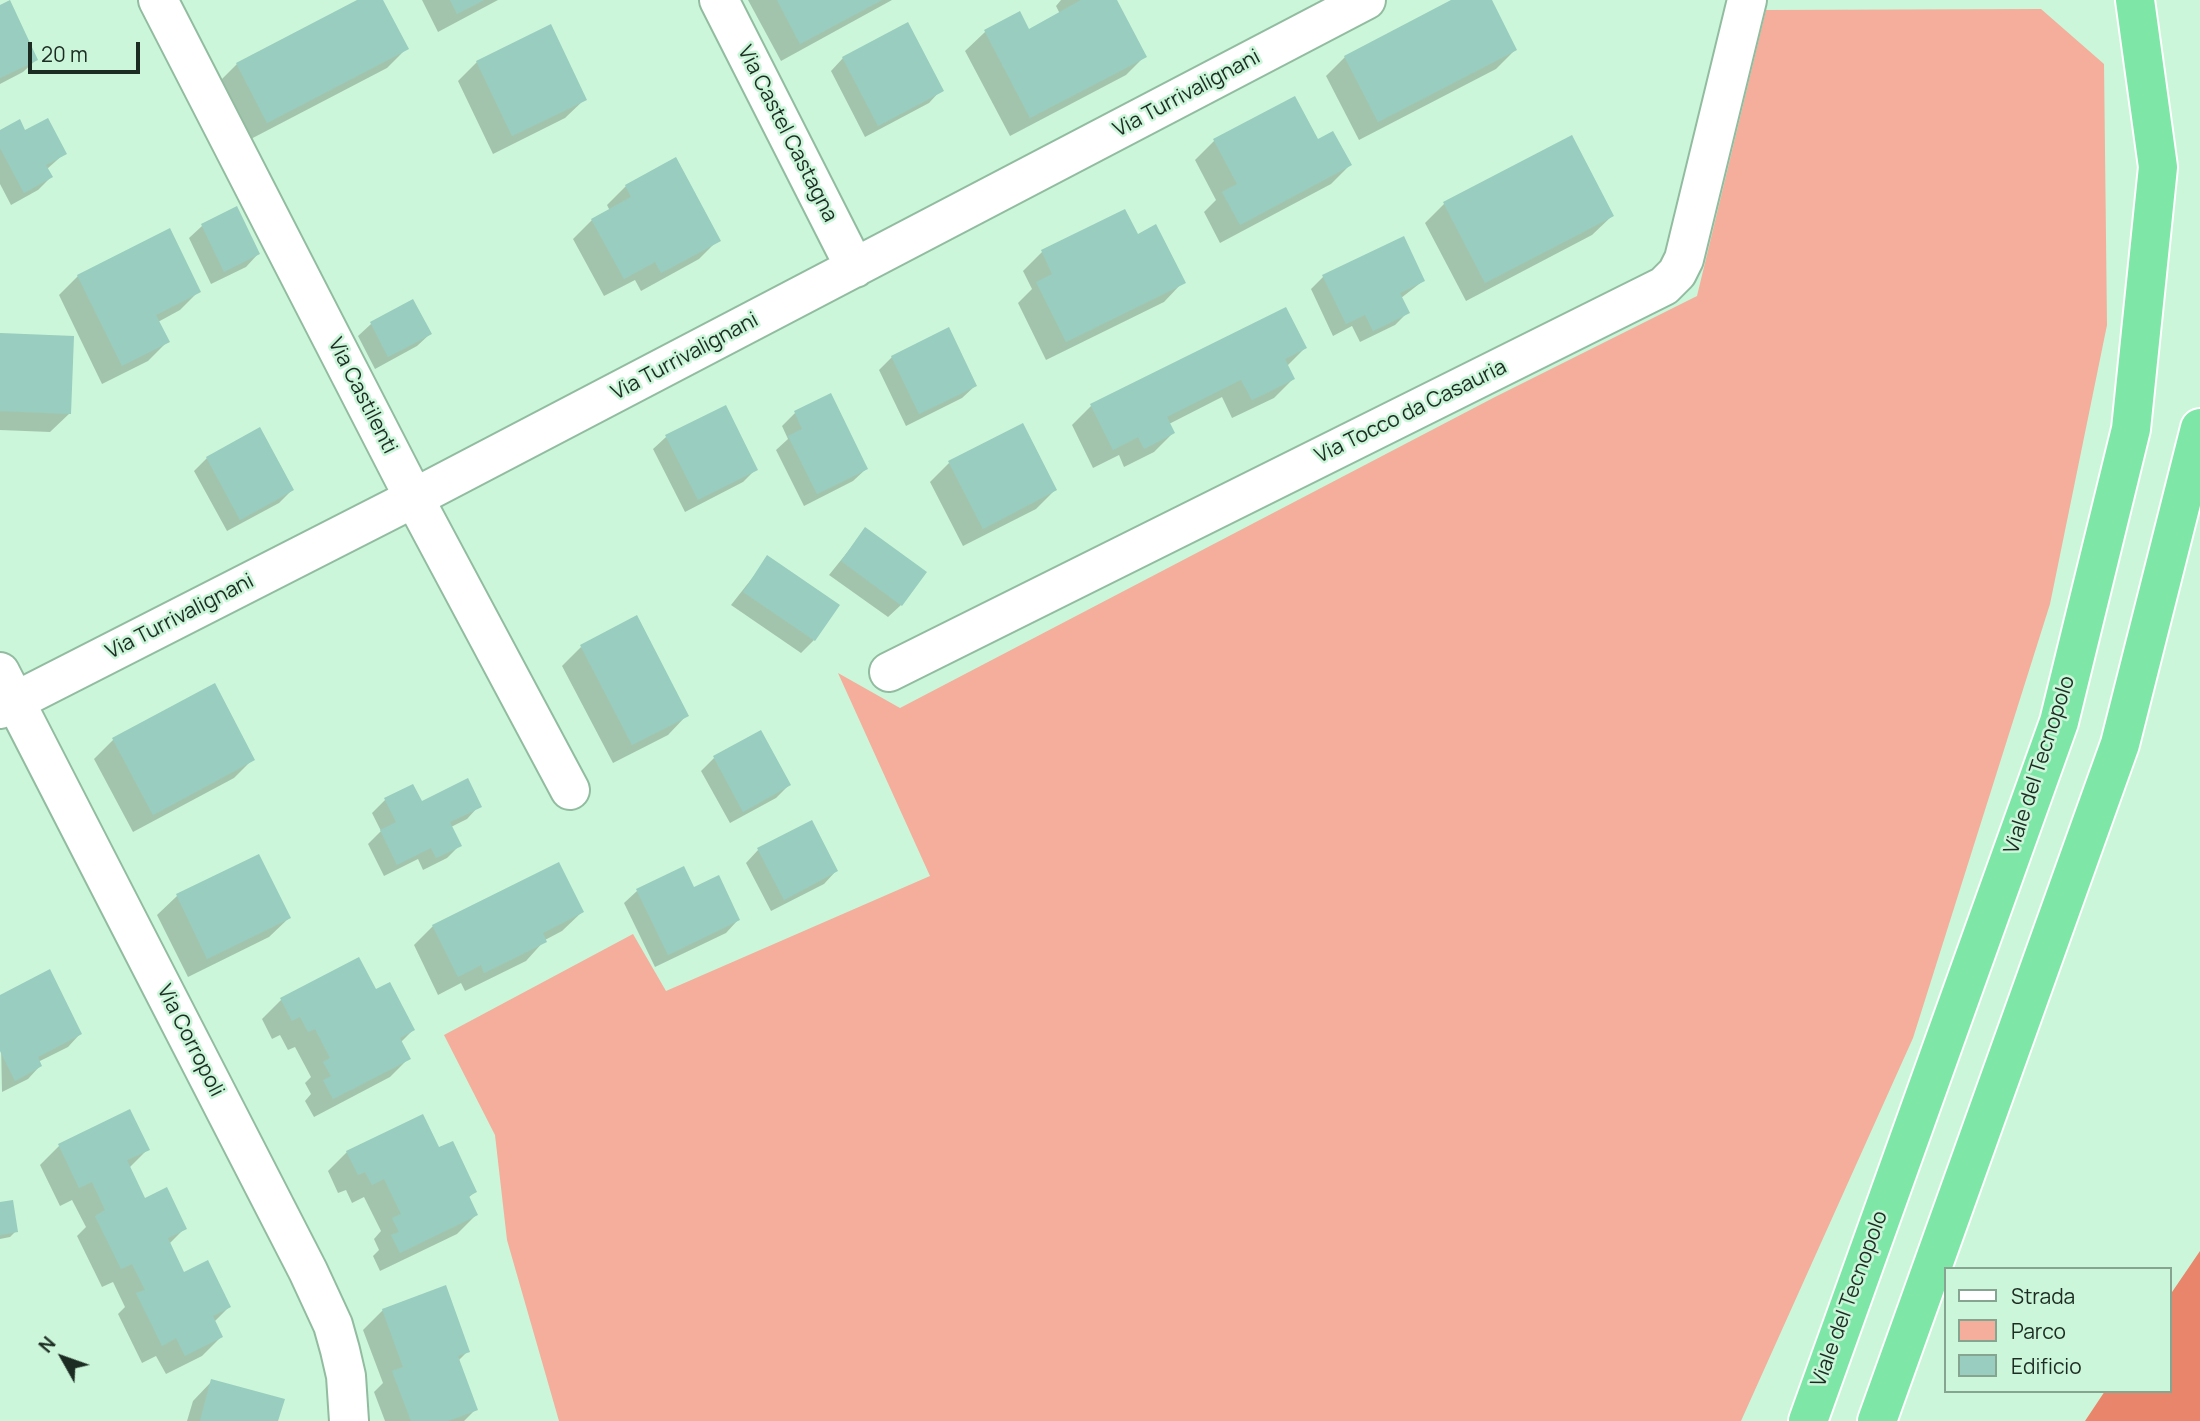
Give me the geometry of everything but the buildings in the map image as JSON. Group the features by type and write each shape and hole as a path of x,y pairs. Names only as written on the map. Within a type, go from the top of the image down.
{"highway":[{"name":"Viale del Tecnopolo","path":"1808,1421 2059,722 2131,429 2158,167 2136,0"},
{"path":"1877,1421 2120,744 2200,428"}],"street":[{"name":"Via Castilenti","path":"158,0 414,498 570,790"},
{"name":"Via Castel Castagna","path":"719,0 855,268"},
{"name":"Via Turrivalignani","path":"5,694 414,498 1366,0"},
{"name":"Via Tocco da Casauria","path":"889,672 1664,286 1677,273 1684,259 1747,0"},
{"name":"Via Corropoli","path":"5,694 308,1271 333,1325 340,1350 346,1376 349,1421"}],"green space":[{"path":"2041,9 2104,64 2107,325 2050,604 1913,1038 1741,1421 559,1421 507,1240 495,1135 444,1035 633,934 666,991 930,876 838,673 900,708 1495,397 1697,296 1766,10"}],"shaded area":[{"path":"2200,1251 2200,1421 2085,1421 2104,1393 2172,1393 2172,1292"}]}
